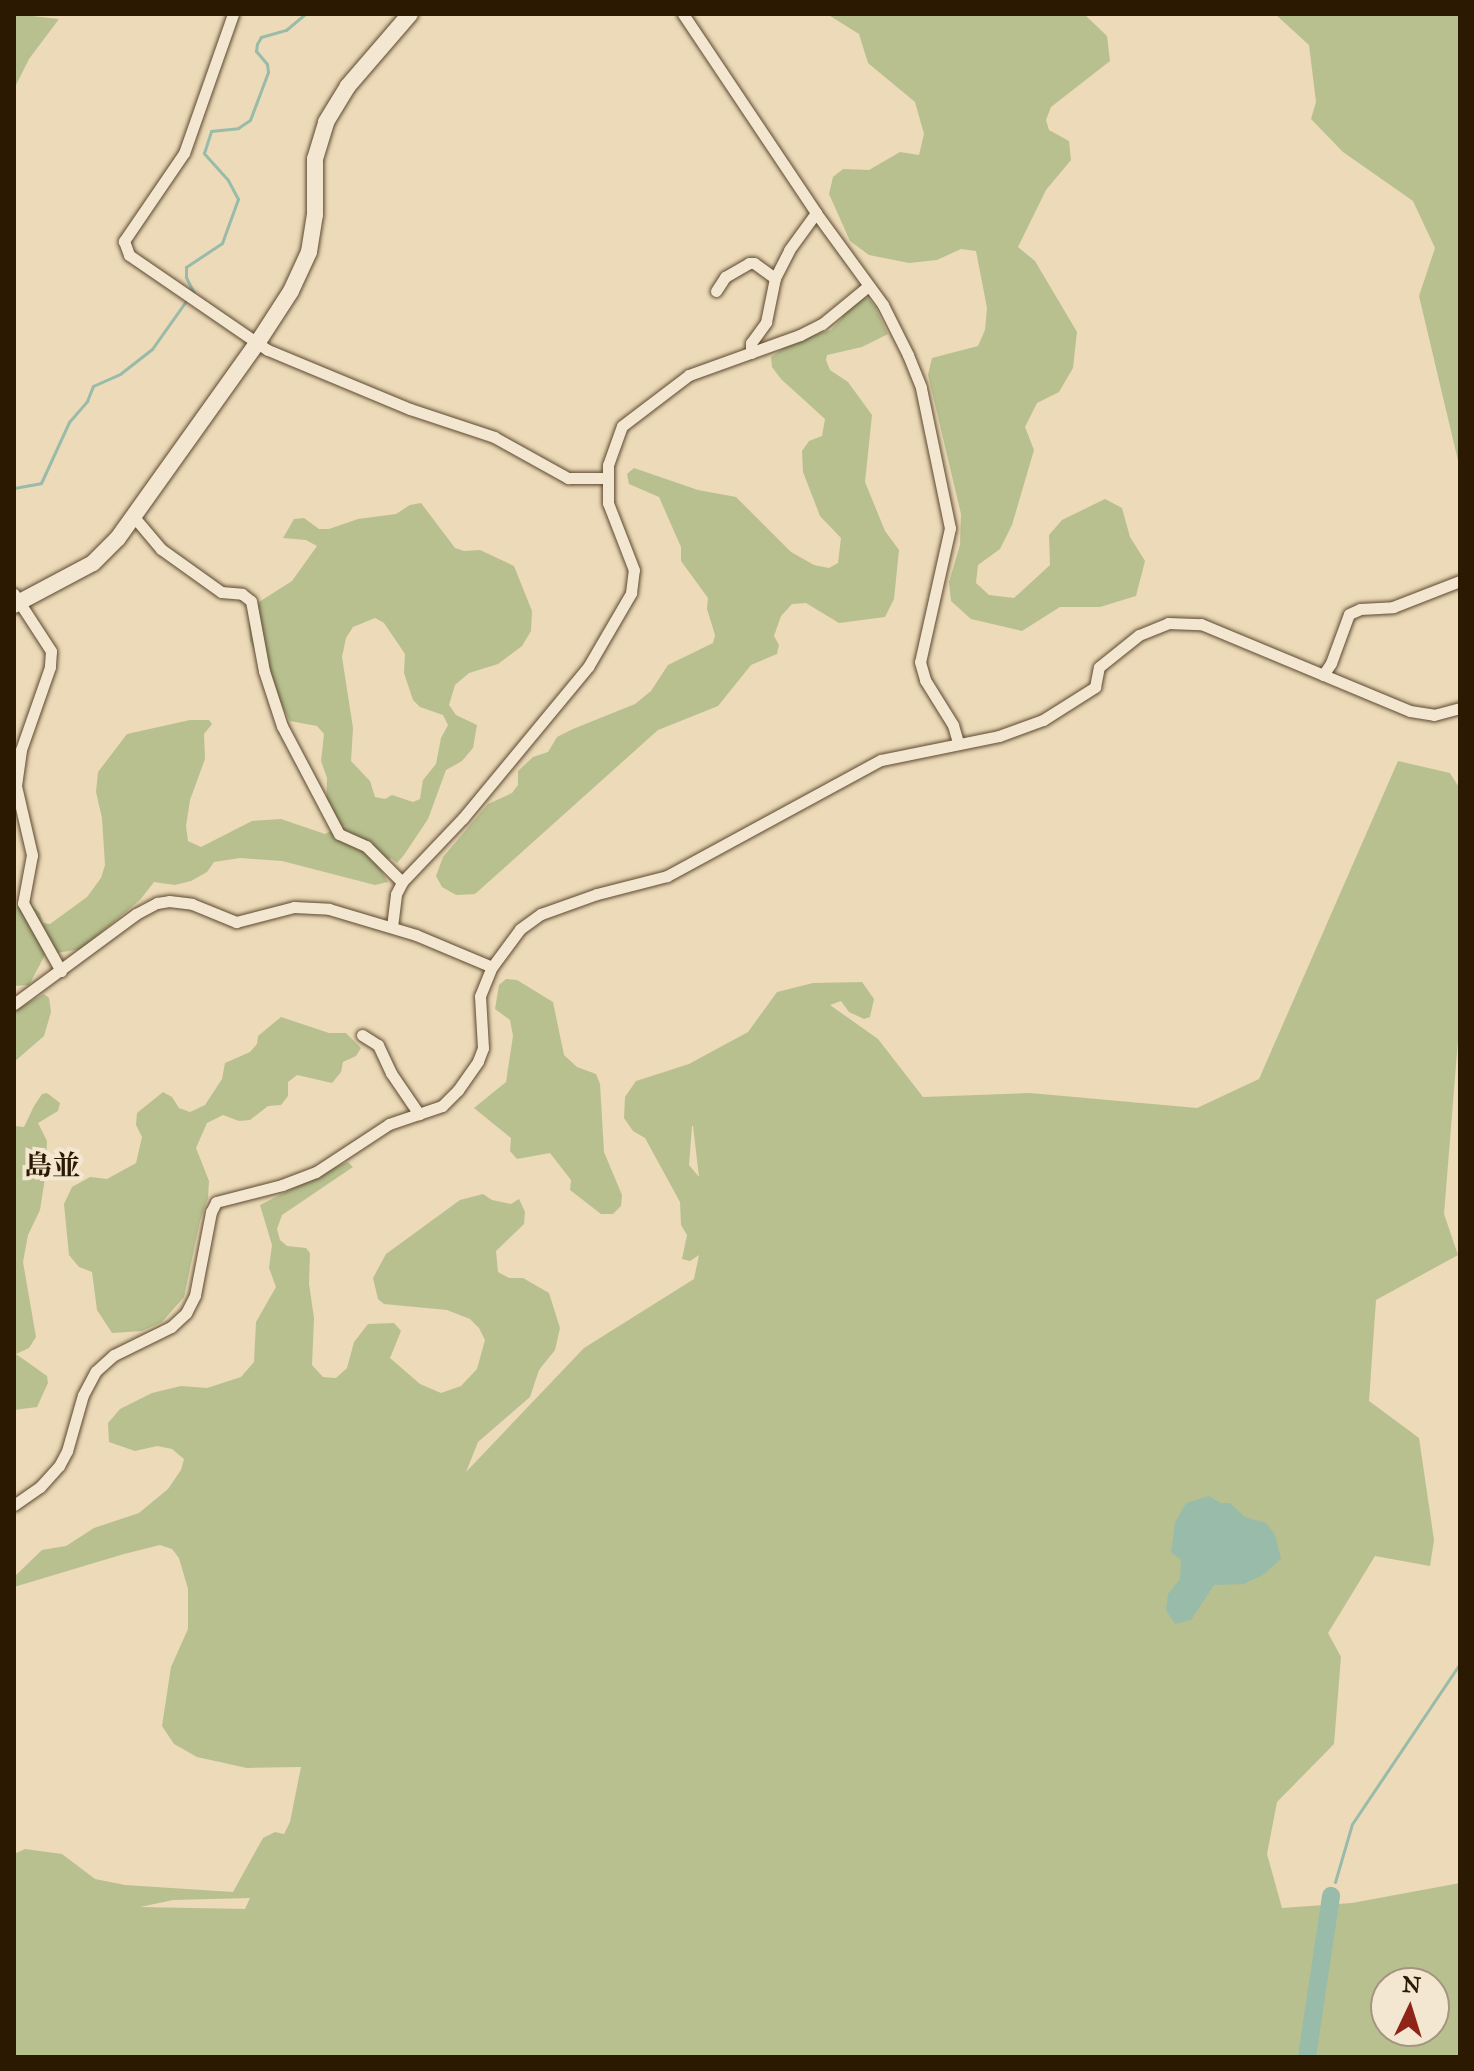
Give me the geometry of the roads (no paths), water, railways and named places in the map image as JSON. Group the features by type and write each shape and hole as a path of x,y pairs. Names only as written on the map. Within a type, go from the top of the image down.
{"street":[{"path":"233,14 184,153 124,241 129,255 268,350 410,409 494,437 568,478 607,478"},
{"path":"61,971 23,903 32,855 16,786 21,750 50,667 51,651 16,600 93,563 134,517 258,342 291,291 309,252 315,215 315,159 326,122 348,86 410,14"},
{"path":"683,14 897,328 921,388 948,512 948,545 920,662 925,680 953,725 958,742"},
{"path":"751,353 751,343 766,322 775,278 789,250 816,213"},
{"path":"716,291 725,277 749,263 754,263 775,278"},
{"path":"392,927 396,894 402,882 463,818 588,667 631,593 634,570 608,503 607,478 612,448 629,420 689,375 822,324 867,287"},
{"path":"134,517 161,549 221,592 242,594 251,601 264,671 282,726 339,834 366,846 402,882"},
{"path":"1323,675 1331,663 1349,614 1360,609 1393,607 1460,581"},
{"path":"14,1505 40,1487 59,1466 67,1451 83,1395 96,1371 114,1355 171,1327 186,1313 195,1295 211,1212 216,1202 282,1185 316,1172 389,1124 442,1106 478,1061 484,1039 480,996 492,967 520,929 541,914 597,894 667,876 881,760 999,736 1043,720 1095,687 1099,667 1139,635 1168,623 1201,624 1410,711 1434,715 1460,708"},
{"path":"14,1004 157,903 192,904 236,922 294,907 319,907 392,927 492,967"},
{"path":"362,1035 378,1045 391,1073 419,1114"}],"waterway":[{"path":"194,293 186,277 186,267 222,243 238,199 228,180 204,153 211,131 238,128 250,120 268,72 267,64 256,51 257,44 261,37 286,30 305,14"},
{"path":"14,488 41,483 69,422 87,401 93,386 120,374 152,349 186,301"},
{"path":"1335,1882 1352,1824 1460,1663"},
{"path":"1307,2057 1331,1896"}],"district":[{"name":"島並","path":"52,1166"}]}
